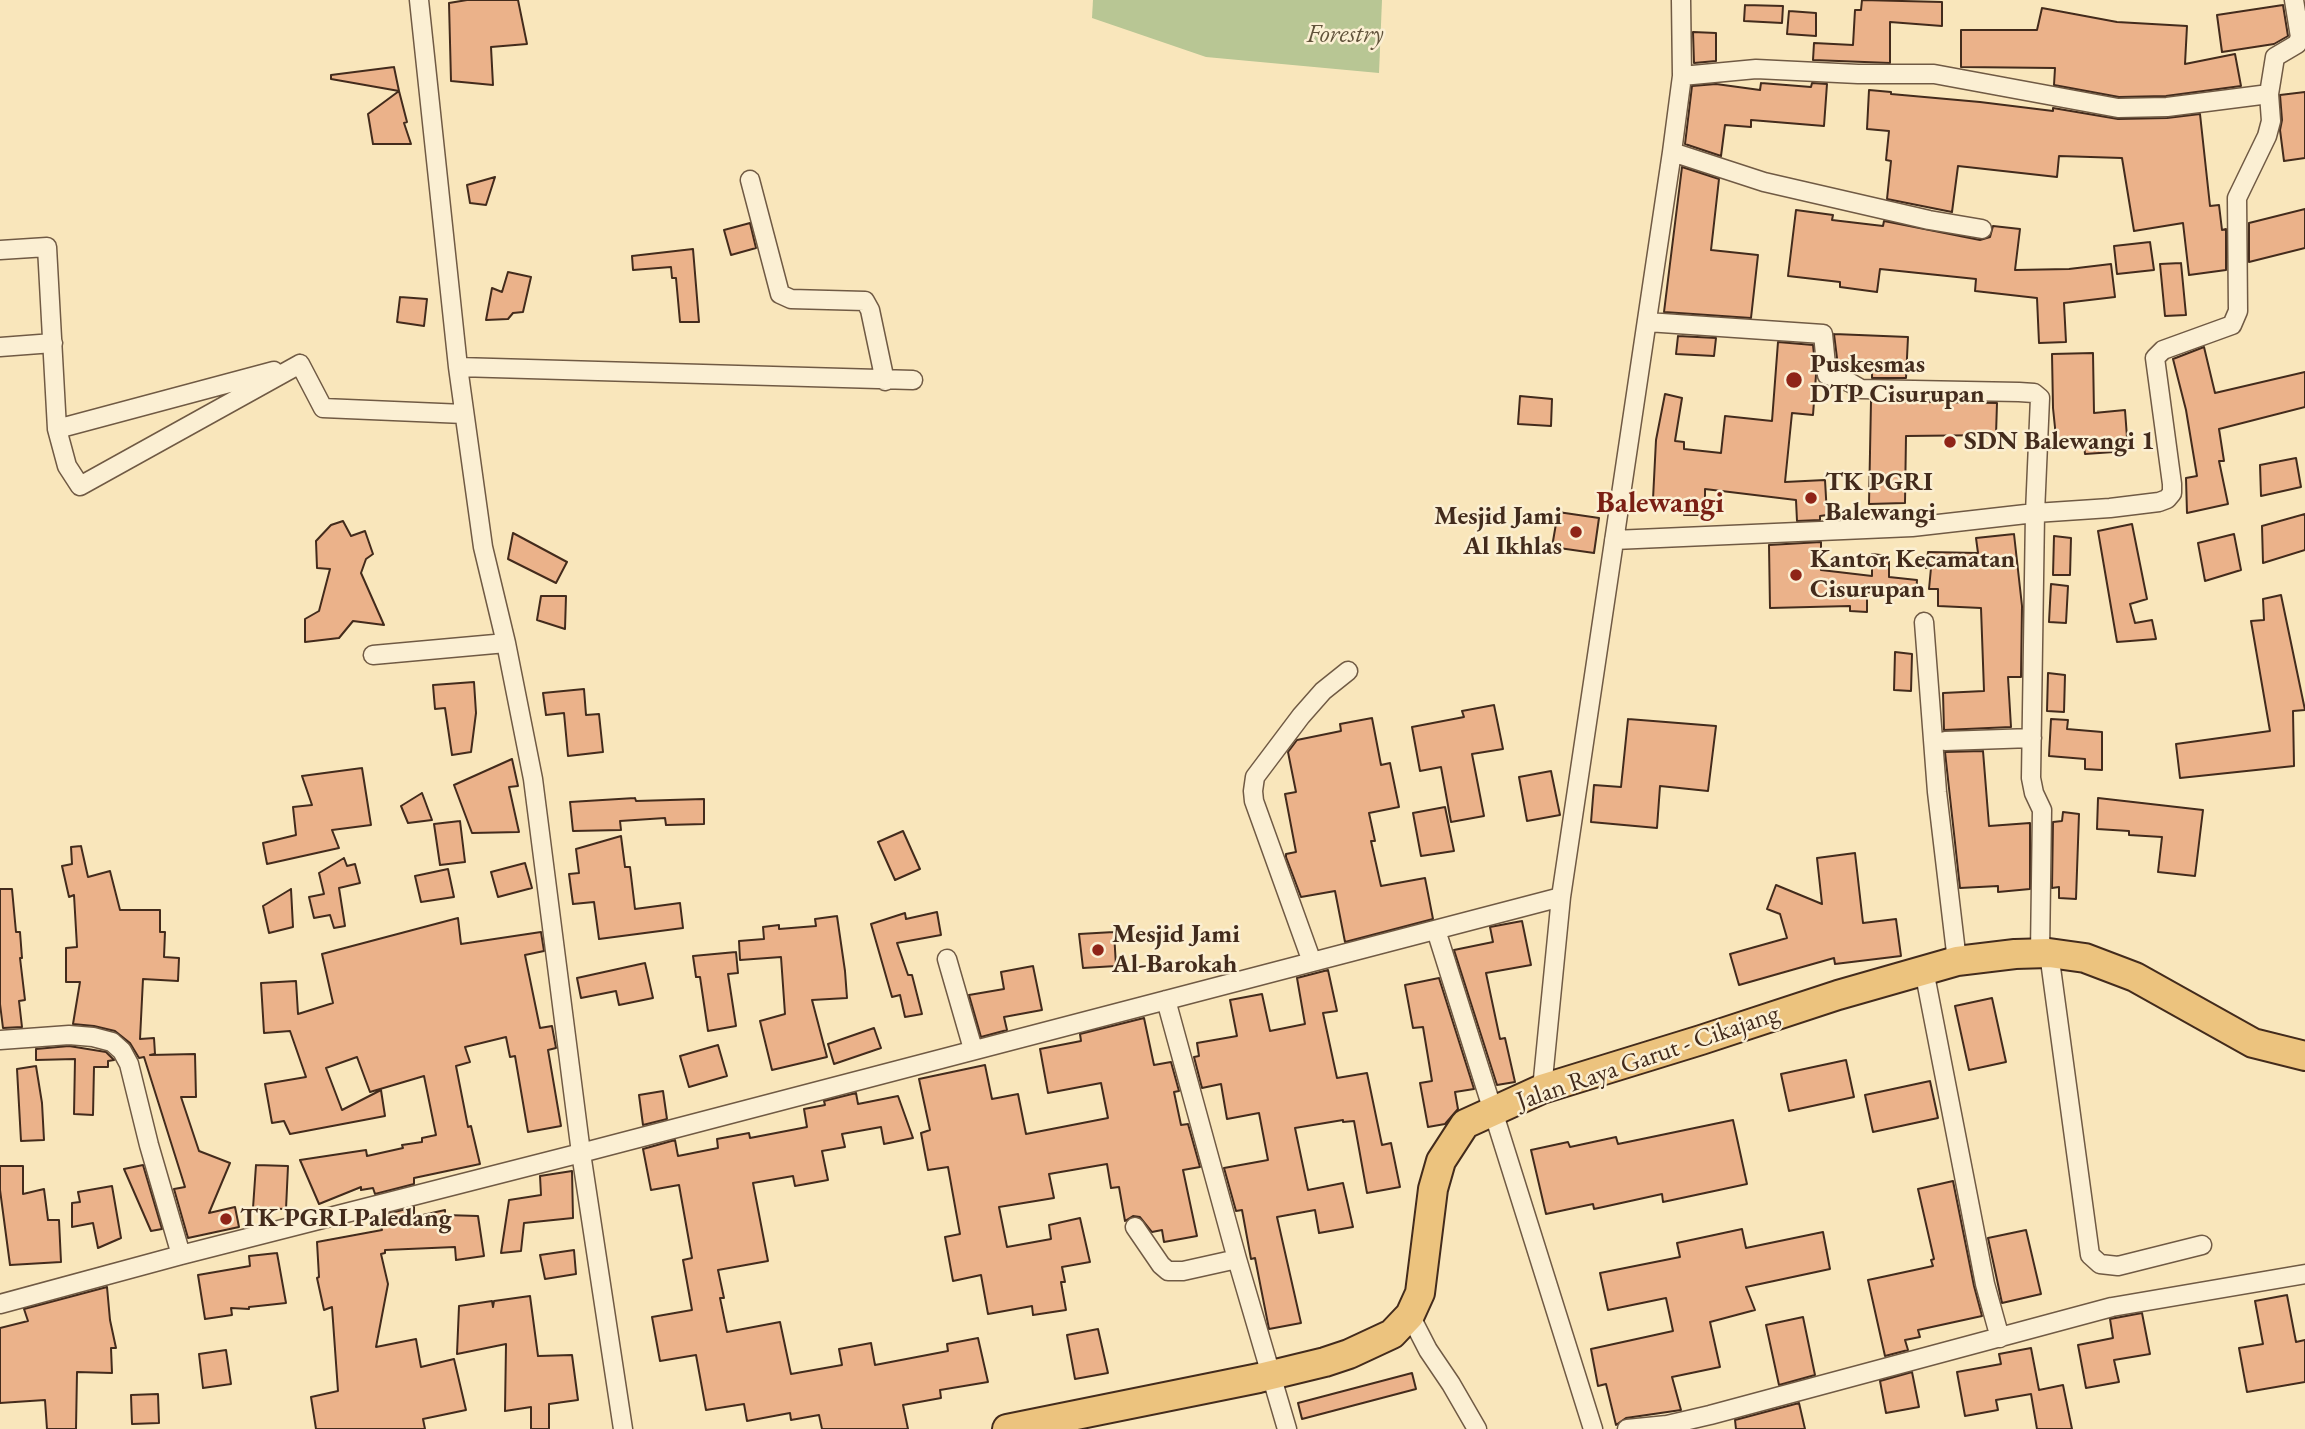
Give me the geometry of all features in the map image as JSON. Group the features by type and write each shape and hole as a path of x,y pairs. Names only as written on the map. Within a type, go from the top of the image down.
{"main road":[{"name":"Jalan Raya Garut - Cikajang","path":"1007,1429 1270,1375 1349,1354 1392,1334 1410,1315 1420,1293 1433,1189 1441,1161 1465,1124 1542,1089 1924,970 1957,961 2015,954 2045,953 2085,958 2136,977 2253,1043 2305,1056"}],"street":[{"path":"419,0 464,414 483,547 506,643 533,779 581,1153 623,1429"},
{"path":"1542,1089 1561,897 1682,76 1681,0"},
{"path":"1614,540 1912,527 2159,502 2167,499 2172,493 2155,358 2163,350 2232,325 2238,311 2237,198 2272,121 2269,94 2275,57 2297,44 2300,37 2294,0"},
{"path":"1682,76 1756,69 1858,74 1934,74 2118,108 2167,107 2269,94"},
{"path":"1672,152 1765,182 1929,220 1982,229"},
{"path":"750,180 780,294 791,299 865,301 870,310 885,381"},
{"path":"0,250 47,247 57,429 67,466 80,486 300,364"},
{"path":"1647,323 1823,334 1827,375 1861,389 2019,392 2037,394 2042,402 2035,513 2031,778 2042,810 2045,953 2090,1255 2100,1264 2118,1266 2202,1245"},
{"path":"0,347 53,343"},
{"path":"300,364 323,408 464,414"},
{"path":"57,429 300,364"},
{"path":"458,368 913,380"},
{"path":"1924,622 1937,792 1957,961"},
{"path":"373,655 506,643"},
{"path":"1312,962 1254,801 1253,790 1255,777 1301,716 1323,691 1348,671"},
{"path":"1945,741 2032,738"},
{"path":"0,1304 1561,897"},
{"path":"1436,929 1593,1429"},
{"path":"947,959 973,1049"},
{"path":"1924,970 1985,1284 2000,1338"},
{"path":"1166,1000 1287,1429"},
{"path":"0,1040 69,1035 93,1037 112,1042 122,1051 129,1064 181,1255"},
{"path":"1135,1227 1168,1271 1183,1271 1237,1259"},
{"path":"1627,1429 1667,1425 1710,1415 2112,1307 2305,1274"},
{"path":"1410,1315 1428,1350 1477,1429"}],"green space":[{"name":"Forestry","path":"1093,0 1382,0 1379,73 1206,57 1092,18"}],"building":[{"path":"467,0 518,0 527,44 491,47 493,85 451,81 449,3"},
{"path":"1862,0 1942,2 1942,26 1890,22 1890,63 1813,60 1814,43 1853,45 1855,10 1861,10"},
{"path":"1745,5 1783,6 1782,23 1744,21"},
{"path":"2283,5 2288,36 2274,44 2222,52 2217,15"},
{"path":"2042,8 2117,22 2187,26 2185,64 2235,54 2241,86 2166,96 2119,97 2054,85 2055,68 1961,67 1961,30 2037,30"},
{"path":"1789,11 1816,13 1816,36 1787,34"},
{"path":"1693,32 1716,33 1716,61 1694,63"},
{"path":"394,67 399,91 331,79 331,75"},
{"path":"1761,83 1811,87 1812,83 1827,84 1824,126 1751,120 1751,127 1725,125 1721,156 1685,144 1692,86 1716,84 1760,90"},
{"path":"1869,90 2053,111 2053,108 2118,119 2200,114 2210,206 2219,205 2222,230 2226,229 2226,270 2189,275 2183,223 2134,231 2122,158 2059,156 2057,177 1958,166 1952,212 1887,199 1891,161 1886,160 1889,131 1867,129"},
{"path":"399,91 407,122 404,123 411,144 373,144 368,114"},
{"path":"2305,92 2305,158 2284,161 2280,130 2280,95"},
{"path":"1682,167 1719,179 1711,250 1758,255 1751,318 1664,312"},
{"path":"495,177 486,205 470,203 467,185"},
{"path":"2305,209 2305,248 2249,262 2249,223"},
{"path":"1796,210 1833,215 1832,220 1883,226 1884,221 1980,240 1990,237 1993,226 2020,229 2015,270 2069,269 2111,264 2115,297 2064,303 2066,342 2039,343 2037,298 1975,291 1976,279 1880,269 1877,292 1840,287 1840,282 1788,276"},
{"path":"750,223 756,248 731,255 724,230"},
{"path":"2150,242 2154,270 2117,274 2114,246"},
{"path":"693,249 699,322 680,322 676,278 672,278 671,267 633,270 632,256"},
{"path":"2181,263 2186,315 2165,316 2160,264"},
{"path":"508,272 531,277 523,312 513,313 508,319 486,320 492,288 502,292"},
{"path":"400,297 427,299 424,326 397,322"},
{"path":"1834,334 1908,337 1906,378 1872,378 1872,373 1855,372 1838,366"},
{"path":"1678,336 1716,338 1714,356 1676,354"},
{"path":"1778,342 1813,345 1816,375 1813,415 1792,413 1785,482 1825,480 1827,515 1820,516 1820,520 1797,521 1796,500 1705,489 1705,515 1684,515 1684,501 1653,499 1656,440 1665,394 1682,398 1675,441 1684,442 1684,449 1721,453 1725,416 1772,421"},
{"path":"2204,347 2215,393 2305,372 2305,407 2219,429 2224,461 2219,461 2228,504 2187,513 2186,478 2197,476 2186,410 2173,359"},
{"path":"2093,353 2094,413 2125,410 2128,451 2085,454 2084,445 2057,447 2052,354"},
{"path":"1520,396 1552,399 1551,426 1518,424"},
{"path":"1871,401 1997,403 1996,435 1906,436 1905,503 1869,504"},
{"path":"2296,458 2301,487 2261,496 2260,465"},
{"name":"Mesjid Jami Al Ikhlas","path":"1558,512 1599,518 1594,553 1552,547"},
{"path":"2305,514 2305,550 2263,563 2262,526"},
{"path":"343,521 351,536 365,531 373,554 366,559 361,573 384,625 353,621 339,638 305,642 305,619 319,611 330,569 317,568 316,541 331,525"},
{"path":"2132,524 2147,599 2130,604 2135,623 2152,620 2156,639 2117,642 2098,531"},
{"path":"513,533 567,562 556,583 508,559"},
{"path":"2014,534 2022,606 2021,677 2008,677 2011,727 1944,730 1943,693 1984,691 1981,608 1938,606 1938,589 1929,589 1931,568 1926,568 1928,552 1978,553 1976,538"},
{"path":"2234,534 2241,570 2205,581 2198,543"},
{"path":"2054,536 2071,538 2070,575 2053,575"},
{"path":"1821,542 1821,570 1872,576 1872,554 1889,556 1889,577 1917,580 1916,595 1867,592 1867,612 1850,611 1850,606 1770,608 1769,545"},
{"path":"2051,584 2068,586 2066,623 2049,622"},
{"path":"2281,595 2305,710 2293,711 2294,766 2180,778 2176,744 2270,731 2251,621 2264,620 2263,599"},
{"path":"541,596 566,596 565,629 537,620"},
{"path":"1895,652 1912,654 1911,691 1894,690"},
{"path":"2048,673 2065,675 2064,712 2047,711"},
{"path":"474,682 476,713 471,752 452,755 445,708 435,709 433,685"},
{"path":"584,689 586,715 599,714 603,752 568,756 564,713 546,715 543,693"},
{"path":"1494,705 1503,749 1472,754 1484,816 1451,822 1441,767 1420,771 1412,727 1464,717 1462,711"},
{"path":"1372,718 1381,765 1390,763 1399,807 1369,813 1375,841 1371,841 1381,886 1425,878 1433,919 1345,942 1335,891 1301,897 1286,857 1286,854 1296,852 1285,794 1296,792 1288,752 1297,740 1341,731 1340,724"},
{"path":"1628,719 1716,726 1708,791 1660,786 1657,828 1591,822 1594,785 1621,787"},
{"path":"2051,719 2068,720 2067,729 2102,732 2102,770 2085,769 2085,759 2049,756"},
{"path":"1983,751 1989,826 2030,823 2030,889 1998,892 1998,886 1960,888 1945,752"},
{"path":"512,759 518,786 509,787 519,832 472,833 454,785"},
{"path":"362,768 371,825 332,830 339,848 267,864 263,843 296,835 293,807 312,805 302,776"},
{"path":"1551,771 1560,815 1527,821 1519,777"},
{"path":"422,793 432,820 408,823 401,806"},
{"path":"635,798 636,801 704,799 704,824 666,825 665,818 620,821 621,830 573,831 570,802"},
{"path":"2098,798 2203,810 2195,876 2158,872 2162,837 2097,829"},
{"path":"1445,807 1454,851 1421,856 1413,813"},
{"path":"2063,812 2079,814 2076,899 2059,898 2059,887 2052,888 2053,822 2062,821"},
{"path":"460,821 465,862 440,865 434,824"},
{"path":"903,831 920,869 895,880 878,842"},
{"path":"621,836 625,867 630,867 635,909 680,903 683,928 599,939 594,902 573,904 569,874 579,873 576,849"},
{"path":"81,846 88,877 110,871 120,910 160,910 160,932 165,932 164,957 179,958 178,981 143,979 140,1039 154,1038 155,1054 150,1055 195,1054 196,1097 181,1097 199,1151 230,1163 209,1213 235,1207 239,1227 188,1238 174,1189 185,1187 144,1057 139,1058 130,1043 115,1031 73,1024 80,982 66,982 66,948 77,947 74,895 69,897 62,866 72,864 71,847"},
{"path":"1855,853 1863,923 1896,919 1901,956 1835,964 1834,958 1739,985 1730,954 1787,938 1780,914 1767,909 1776,885 1822,904 1817,858"},
{"path":"344,858 347,866 355,864 360,883 339,888 345,926 334,928 330,915 314,918 309,897 324,894 319,873"},
{"path":"525,863 532,888 498,897 491,872"},
{"path":"448,869 454,897 421,902 415,876"},
{"path":"0,889 12,889 16,932 20,932 25,1000 19,1001 22,1027 3,1028 0,1004"},
{"path":"291,889 293,927 269,933 263,906"},
{"path":"937,912 941,935 897,943 908,975 912,975 922,1014 905,1017 900,995 892,997 871,924 905,913 906,919"},
{"path":"837,916 847,998 812,1000 827,1057 772,1070 760,1021 785,1014 781,957 740,960 739,941 764,939 763,927 779,925 779,929 816,926 815,919"},
{"path":"458,918 461,944 541,932 544,951 525,955 540,1028 552,1026 556,1048 548,1050 561,1126 528,1132 515,1056 510,1057 506,1037 465,1047 470,1062 456,1066 468,1127 471,1126 480,1164 414,1178 414,1184 375,1194 373,1188 361,1190 361,1187 319,1204 300,1160 366,1150 367,1156 403,1148 402,1145 422,1142 422,1138 436,1135 424,1076 370,1092 357,1057 326,1068 342,1110 381,1090 385,1116 290,1134 284,1121 272,1123 265,1084 306,1077 290,1031 264,1033 261,983 296,981 298,1014 333,1003 322,954"},
{"path":"1522,921 1531,965 1486,973 1500,1039 1505,1038 1515,1082 1497,1085 1454,950 1493,942 1490,927"},
{"name":"Mesjid Jami Al-Barokah","path":"1114,932 1116,966 1083,968 1079,934"},
{"path":"736,952 738,973 728,974 736,1026 708,1031 700,977 696,977 693,956"},
{"path":"645,963 653,998 619,1005 616,991 581,998 577,978"},
{"path":"1033,966 1042,1010 1004,1017 1007,1030 981,1037 969,995 1004,989 1001,972"},
{"path":"1328,970 1337,1011 1323,1013 1337,1078 1367,1073 1382,1145 1391,1143 1400,1187 1367,1193 1354,1121 1343,1120 1295,1128 1308,1190 1343,1183 1353,1227 1319,1233 1315,1210 1277,1217 1301,1323 1269,1329 1242,1210 1236,1211 1224,1168 1268,1160 1259,1113 1227,1119 1221,1084 1202,1088 1194,1057 1199,1056 1197,1043 1237,1036 1230,1000 1262,994 1270,1031 1305,1024 1297,978"},
{"path":"1439,978 1474,1089 1455,1092 1458,1109 1445,1124 1428,1127 1420,1083 1432,1081 1423,1027 1413,1028 1405,985"},
{"path":"1992,998 2006,1062 1969,1070 1955,1006"},
{"path":"1144,1018 1154,1065 1171,1062 1179,1091 1174,1092 1181,1125 1188,1124 1200,1167 1183,1170 1197,1236 1164,1242 1162,1230 1152,1232 1140,1217 1133,1216 1125,1221 1119,1187 1111,1188 1107,1164 1049,1174 1054,1198 999,1207 1007,1247 1051,1239 1049,1225 1080,1218 1090,1262 1062,1267 1065,1282 1061,1282 1066,1310 1033,1315 1032,1306 988,1314 981,1275 953,1281 945,1237 960,1234 948,1167 928,1170 921,1133 930,1130 919,1079 985,1065 992,1099 1018,1094 1026,1134 1108,1118 1101,1083 1048,1093 1040,1049 1081,1041 1080,1034"},
{"path":"874,1028 881,1048 834,1064 828,1044"},
{"path":"718,1045 727,1076 689,1087 680,1056"},
{"path":"69,1046 106,1052 114,1060 108,1061 108,1067 94,1067 93,1115 74,1114 75,1059 36,1060 36,1049"},
{"path":"1846,1060 1854,1097 1789,1111 1781,1074"},
{"path":"36,1066 44,1140 21,1141 17,1069"},
{"path":"1930,1081 1938,1118 1873,1132 1865,1095"},
{"path":"663,1091 667,1119 643,1125 639,1095"},
{"path":"856,1093 858,1104 898,1096 913,1138 884,1144 881,1127 842,1134 845,1147 822,1151 828,1180 795,1186 793,1176 753,1183 768,1261 718,1270 727,1332 780,1322 791,1374 842,1365 839,1349 871,1343 875,1365 948,1351 947,1344 978,1338 988,1382 940,1390 941,1398 903,1405 908,1429 822,1429 819,1415 791,1420 790,1413 747,1421 744,1404 706,1410 696,1355 660,1361 652,1317 692,1310 683,1260 692,1258 679,1185 651,1190 643,1149 675,1140 678,1156 718,1148 717,1139 749,1133 750,1138 807,1127 804,1109 825,1105 824,1101"},
{"path":"1733,1120 1747,1184 1663,1202 1662,1194 1594,1209 1593,1204 1546,1214 1531,1150 1568,1142 1570,1147 1616,1137 1618,1144"},
{"path":"143,1165 162,1229 151,1231 124,1169"},
{"path":"256,1165 288,1166 286,1209 253,1208"},
{"path":"0,1166 23,1166 23,1194 44,1189 48,1220 59,1220 61,1262 10,1265 0,1190"},
{"path":"572,1171 573,1218 524,1223 521,1251 501,1253 509,1200 541,1195 540,1176"},
{"path":"1953,1181 1982,1316 1918,1330 1920,1337 1905,1340 1908,1350 1885,1356 1868,1280 1933,1266 1931,1260 1934,1259 1918,1189"},
{"path":"112,1186 121,1238 98,1248 93,1223 72,1227 72,1203 80,1202 78,1192"},
{"path":"414,1207 414,1217 445,1210 445,1215 478,1216 484,1256 456,1260 455,1247 385,1250 385,1253 381,1254 388,1284 376,1347 416,1339 421,1367 454,1359 466,1410 423,1419 425,1429 316,1429 311,1397 338,1391 332,1307 324,1310 317,1278 317,1242 382,1230 379,1216"},
{"path":"1742,1229 1746,1248 1823,1232 1830,1269 1746,1287 1755,1310 1710,1322 1720,1367 1672,1377 1681,1410 1626,1418 1616,1425 1606,1384 1598,1386 1591,1349 1673,1331 1666,1298 1608,1310 1600,1273 1680,1257 1677,1243"},
{"path":"2026,1230 2041,1294 2002,1303 1988,1238"},
{"path":"574,1250 576,1274 545,1279 540,1255"},
{"path":"277,1253 286,1303 249,1309 231,1308 232,1315 205,1319 198,1275 250,1266 249,1256"},
{"path":"107,1287 116,1348 111,1348 112,1373 77,1372 76,1429 47,1429 45,1400 0,1403 0,1328 28,1321 24,1309"},
{"path":"2287,1295 2296,1342 2305,1340 2305,1382 2247,1392 2239,1348 2263,1344 2255,1301"},
{"path":"530,1296 538,1356 572,1355 578,1400 549,1404 549,1429 531,1429 531,1407 505,1411 506,1344 457,1354 459,1306 492,1301 493,1307 494,1301"},
{"path":"2142,1313 2150,1354 2114,1360 2119,1382 2086,1388 2078,1345 2113,1338 2110,1319"},
{"path":"1803,1317 1815,1375 1779,1385 1766,1325"},
{"path":"1098,1329 1108,1373 1075,1379 1067,1335"},
{"path":"2031,1348 2039,1390 2063,1385 2072,1429 2037,1429 2031,1394 1996,1400 1998,1410 1965,1416 1957,1372 2001,1364 1999,1354"},
{"path":"226,1350 231,1384 203,1388 199,1354"},
{"path":"1912,1372 1919,1407 1886,1413 1880,1381"},
{"path":"1412,1373 1416,1389 1302,1419 1298,1403"},
{"path":"158,1394 159,1423 132,1424 131,1395"},
{"path":"1799,1403 1805,1429 1736,1429 1735,1420"}],"place":[{"name":"Puskesmas DTP Cisurupan","path":"1794,380"},
{"name":"SDN Balewangi 1","path":"1950,442"},
{"name":"TK PGRI Balewangi","path":"1811,498"},
{"name":"Mesjid Jami Al Ikhlas","path":"1576,532"},
{"name":"Kantor Kecamatan Cisurupan","path":"1796,575"},
{"name":"Mesjid Jami Al-Barokah","path":"1098,950"},
{"name":"TK PGRI Paledang","path":"226,1219"}],"district":[{"name":"Balewangi","path":"1660,504"}]}
